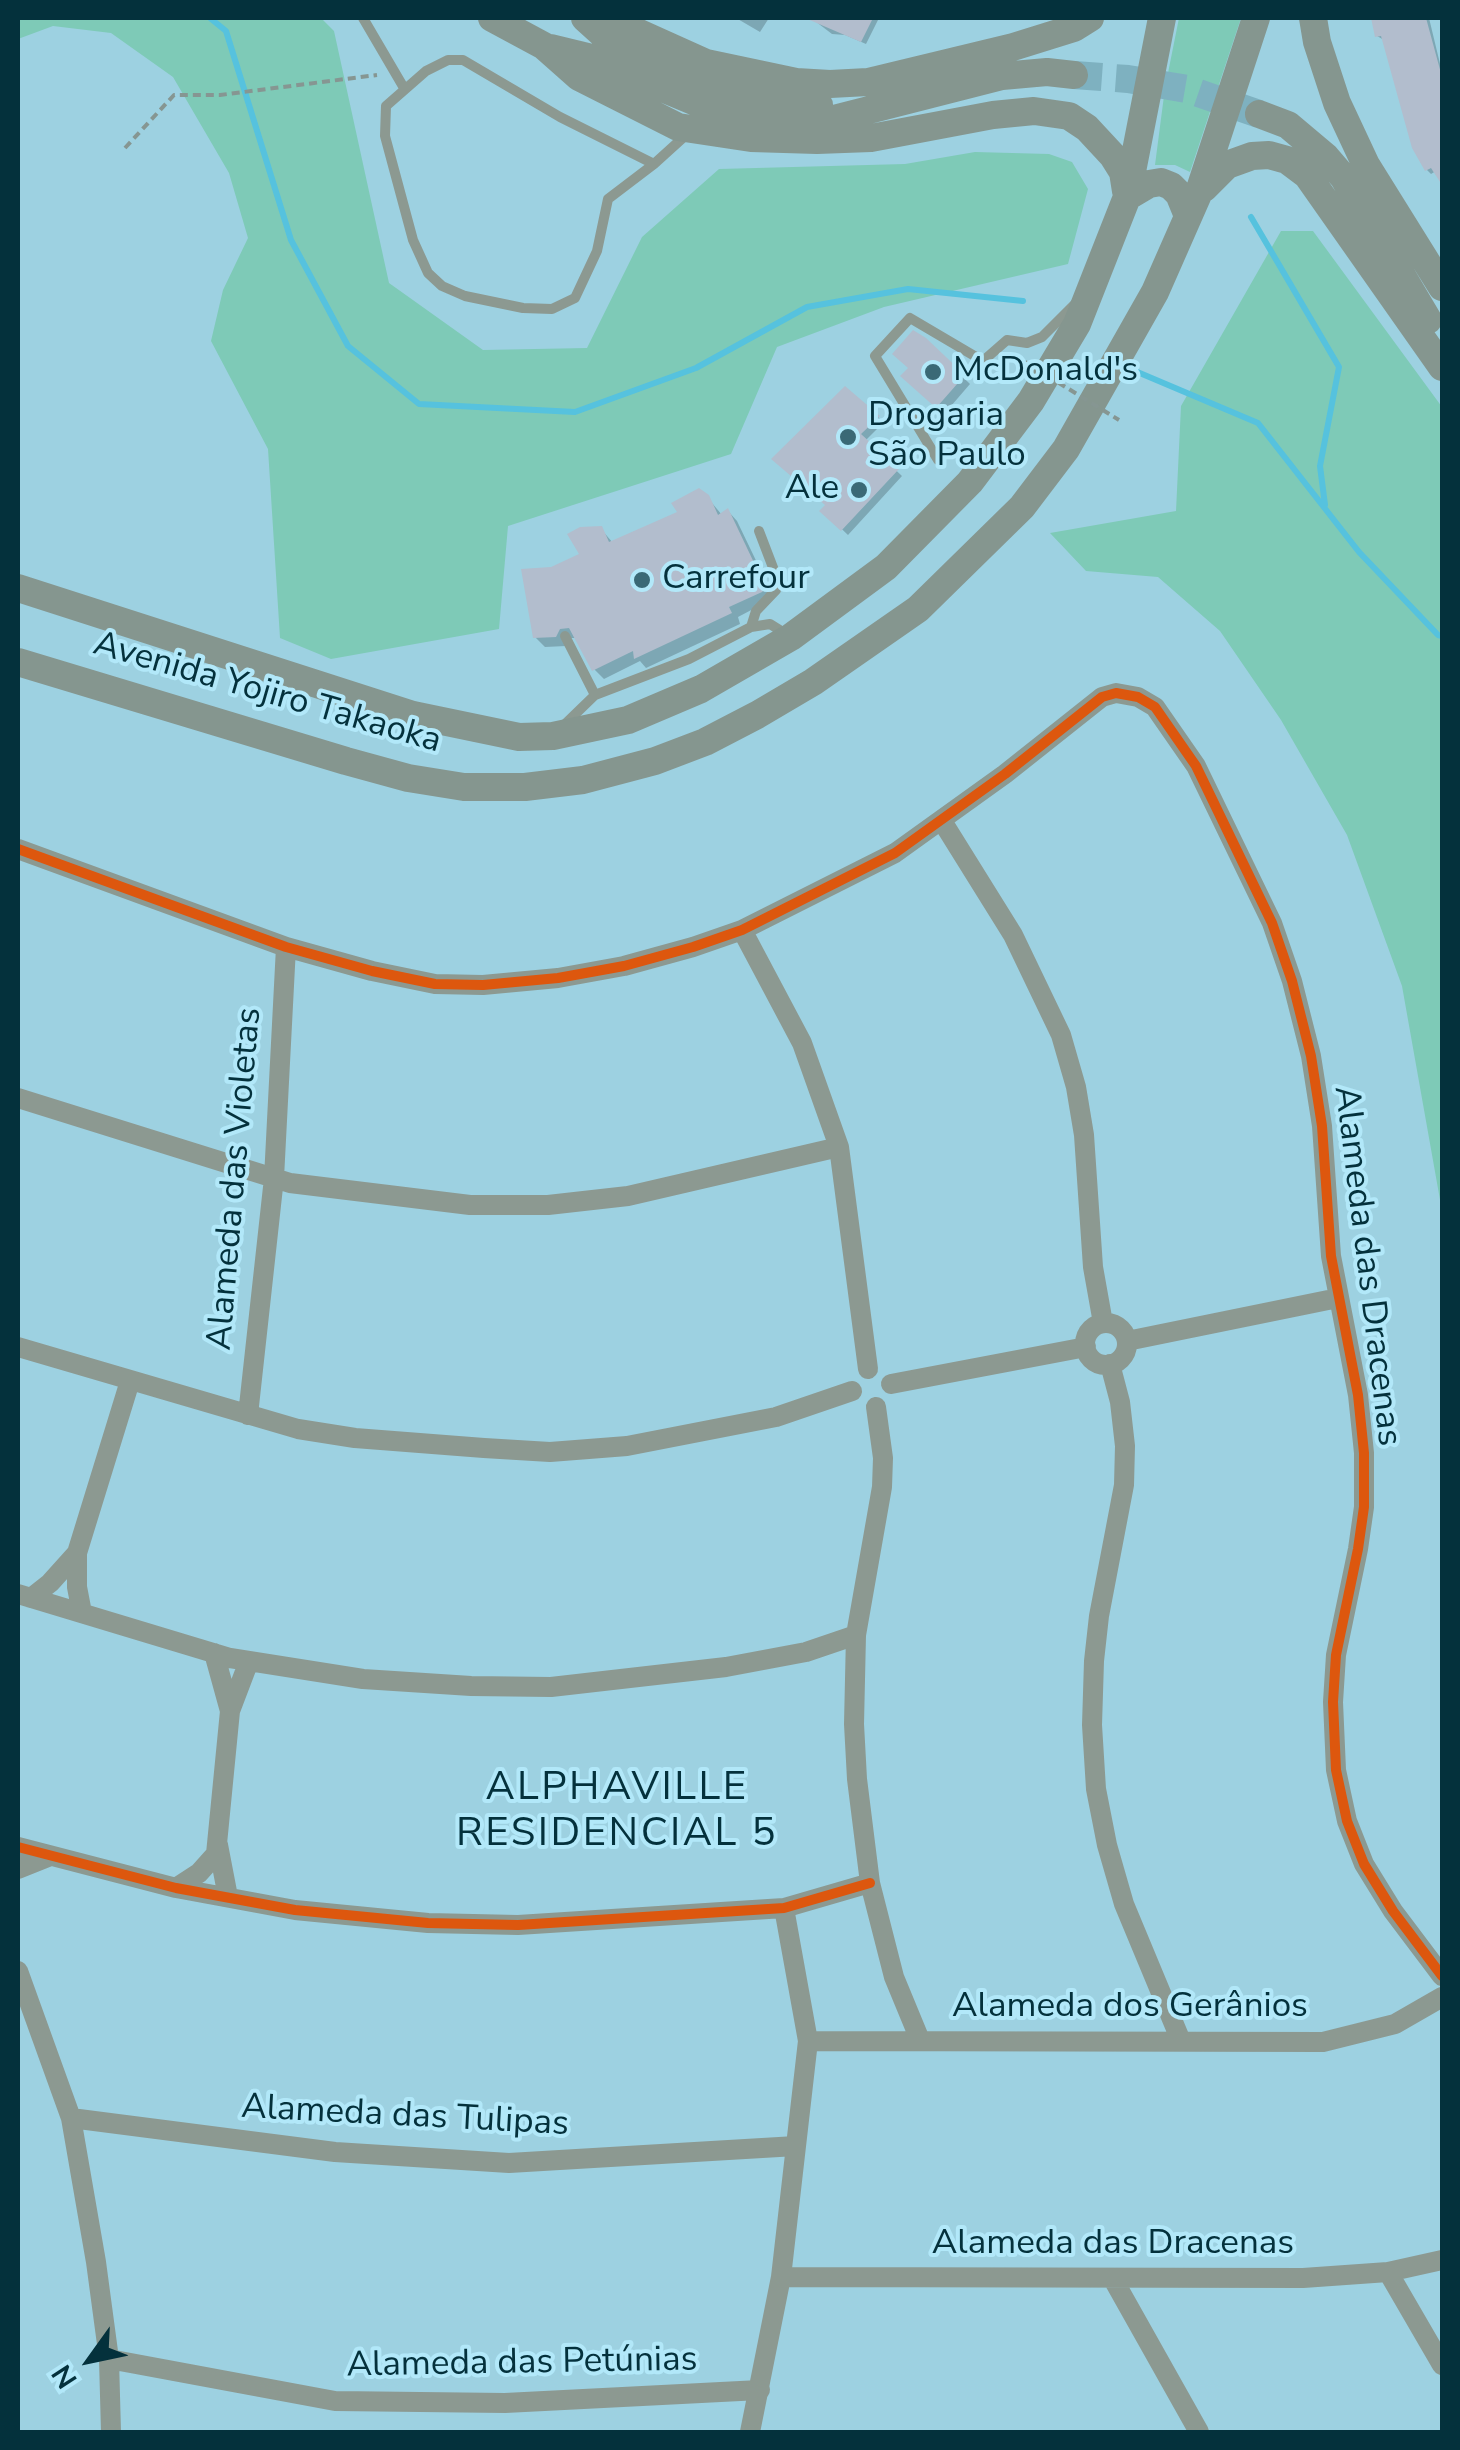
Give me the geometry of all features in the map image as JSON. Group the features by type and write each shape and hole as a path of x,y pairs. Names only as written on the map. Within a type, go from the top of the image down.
{"main road":[{"path":"492,18 544,46 579,77 678,127 750,138 817,140 871,138 1034,111 1069,116 1088,128 1113,156 1123,172 1128,197 1149,184 1161,182 1194,204 1228,164 1252,156 1287,160 1307,174 1319,190 1442,367"},
{"path":"585,18 606,37 634,53 696,80 729,90 850,112"},
{"path":"606,18 706,63 796,82 830,84 868,82 1013,47 1074,28 1090,18"},
{"name":"Avenida Yojiro Takaoka","path":"18,588 413,715 519,737 554,736 628,720 701,690 792,637 886,567 970,482 1031,401 1076,324 1128,197 1162,18"},
{"name":"Avenida Yojiro Takaoka","path":"18,662 408,778 464,786 525,787 583,780 688,748 757,715 918,609 1022,508 1066,449 1155,292 1194,204 1256,18"},
{"path":"1313,18 1316,42 1336,103 1402,227 1442,286"},
{"path":"544,46 588,57 662,90 734,113 818,123 1002,76 1047,72 1074,75"},
{"path":"1259,114 1288,125 1344,178 1442,341"},
{"path":"1389,252 1442,314"}],"street":[{"name":"Alameda das Dracenas","path":"942,821 1102,698 1116,693 1138,697 1155,707 1168,722 1196,766 1251,876 1292,980 1310,1056 1322,1126 1338,1298 1358,1395 1364,1453 1364,1507 1336,1655 1336,1770 1347,1821 1364,1864 1393,1912 1442,1976"},
{"path":"18,849 286,947 435,984 483,985 558,978 624,966 742,930 896,852 942,821 1013,934 1061,1035 1084,1135 1093,1267 1103,1323"},
{"path":"742,930 802,1043 839,1146 868,1369"},
{"name":"Alameda das Violetas","path":"248,1415 274,1178 286,947"},
{"path":"18,1098 274,1178 332,1190 470,1205 548,1205 628,1196 839,1146"},
{"path":"1127,1340 1338,1298"},
{"path":"1103,1323 1118,1327 1127,1340 1124,1356 1110,1364 1094,1361 1086,1347 1090,1332 1103,1323"},
{"path":"18,1347 298,1429 356,1438 550,1452 628,1446 704,1433 776,1417 852,1391"},
{"path":"891,1384 1086,1347"},
{"path":"1110,1364 1120,1402 1124,1485 1094,1661 1096,1790 1124,1904 1181,2041"},
{"path":"868,1369 882,1372 891,1384 888,1399 876,1407 861,1404 852,1391 856,1377 868,1369"},
{"path":"82,1613 77,1553 130,1381"},
{"path":"876,1407 883,1458 882,1487 856,1635 856,1779 870,1883 894,1978 920,2040"},
{"path":"24,1596 50,1583 77,1553"},
{"path":"24,1596 214,1654 363,1679 471,1686 551,1686 726,1667 806,1652 856,1635"},
{"path":"214,1654 230,1712"},
{"path":"176,1888 216,1854 230,1712 249,1661"},
{"path":"218,1844 228,1897"},
{"path":"18,1848 176,1888 294,1910 428,1923 619,1920 784,1908 870,1883"},
{"path":"18,1870 48,1857"},
{"path":"750,2432 781,2277 808,2041 784,1908"},
{"path":"18,1971 71,2118 109,2359 111,2432"},
{"name":"Alameda dos Gerânios","path":"808,2041 1323,2042 1395,2024 1442,1997"},
{"name":"Alameda das Tulipas","path":"71,2118 335,2152 509,2164 796,2146"},
{"name":"Alameda das Dracenas","path":"781,2277 1304,2278 1388,2272 1442,2260"},
{"path":"1388,2272 1442,2365"},
{"path":"1113,2278 1199,2432"},
{"name":"Alameda das Petúnias","path":"109,2359 335,2401 506,2403 760,2390"}],"lane":[{"path":"364,18 404,88"},
{"path":"654,164 560,117 463,60 448,60 404,88 386,106 383,119 413,240 428,273 442,286 465,296 523,308 552,309 575,298 585,281 597,251 608,200 654,164 692,129"},
{"path":"938,460 875,356 886,343 910,318 983,361 1006,340 1027,343 1042,338 1094,284"},
{"path":"750,627 756,612 776,590 777,578 759,530"},
{"path":"554,736 595,695 689,659 750,627 770,624 792,637"},
{"path":"565,636 595,695"}],"path":[{"path":"125,148 174,95 220,95 395,72"},
{"path":"1025,362 1119,420"}],"green space":[{"path":"18,18 321,18 334,31 389,283 483,350 587,348 642,237 719,169 905,164 975,152 1049,154 1072,162 1088,189 1068,264 884,307 777,347 731,454 508,526 499,629 331,659 280,638 268,449 211,341 223,290 248,238 229,173 173,77 111,33 53,26 18,39"},
{"path":"1179,18 1241,18 1190,172 1175,165 1155,165"},
{"path":"1281,231 1313,231 1442,407 1442,1211 1402,986 1347,835 1281,720 1220,631 1158,577 1086,571 1050,533 1176,511 1181,406"}],"building":[{"path":"805,18 873,18 861,42"},
{"path":"1371,18 1426,18 1442,77 1442,185 1431,168 1425,171 1412,148 1381,36 1375,37"},
{"name":"McDonald's","path":"913,330 965,375 936,408 900,376 908,368 892,354"},
{"path":"845,386 880,416 861,434 899,469 841,531 819,511 825,505 771,459"},
{"name":"Carrefour","path":"699,488 709,495 718,515 728,508 766,588 762,592 729,607 732,613 634,659 633,651 592,671 569,628 560,629 556,637 533,638 521,569 551,567 579,554 567,534 580,527 602,526 609,542 677,512 671,503"}],"waterway":[{"path":"210,18 226,31 291,240 348,346 419,404 575,412 696,368 807,307 908,289 1023,301"},
{"path":"1251,217 1339,367 1320,466 1325,505"},
{"path":"1135,371 1258,423 1359,552 1442,636"}],"tunnel":[{"path":"1074,75 1187,89 1259,114"}],"cycle path":[{"path":"18,849 286,947 372,971 435,984 483,985 558,978 624,966 742,930 895,853 1005,774 1102,697 1116,693 1138,697 1155,707 1196,766 1272,923 1311,1056 1322,1126 1331,1256 1358,1395 1364,1453 1364,1507 1336,1655 1336,1770 1347,1821 1364,1864 1393,1911 1442,1976"},
{"path":"18,1847 176,1888 295,1910 428,1923 518,1925 784,1908 870,1883"}],"place":[{"name":"McDonald's","path":"933,372"},
{"name":"Drogaria São Paulo","path":"848,437"},
{"name":"Ale","path":"859,490"},
{"name":"Carrefour","path":"642,580"}],"district":[{"name":"ALPHAVILLE RESIDENCIAL 5","path":"617,1812"}]}
